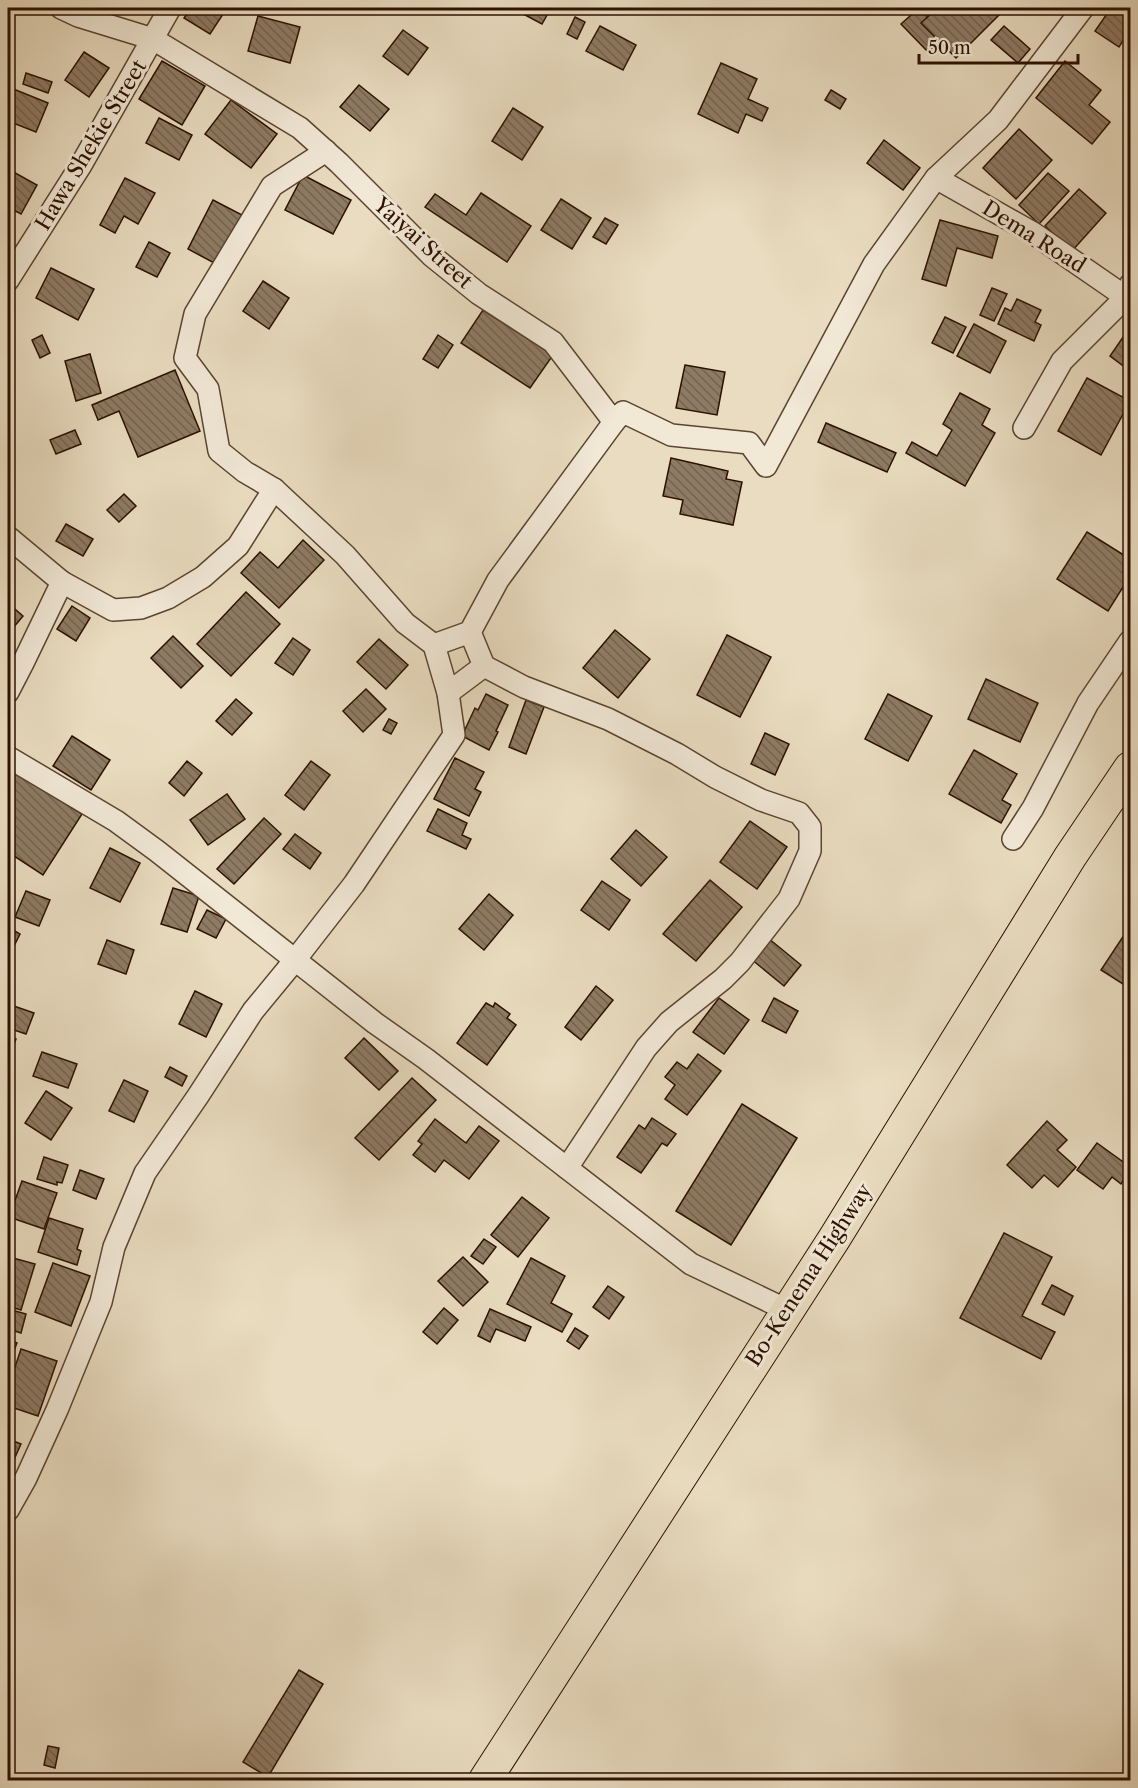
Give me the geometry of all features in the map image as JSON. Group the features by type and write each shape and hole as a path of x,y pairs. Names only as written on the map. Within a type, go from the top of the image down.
{"highway":[{"name":"Bo-Kenema Highway","path":"485,1780 834,1239 1070,857 1131,768"}],"street":[{"name":"Yaiyai Street","path":"61,8 78,16 153,39 300,128 432,256 479,294 553,342 614,422"},
{"name":"Hawa Shekie Street","path":"8,280 81,165 170,8"},
{"path":"434,645 470,632 498,580 623,412 671,435 749,443 766,466 874,264 936,178 998,120 1083,8"},
{"path":"8,1510 26,1478 57,1410 101,1302 114,1247 145,1173 253,1011 296,960 354,884 454,735 447,693 434,645 405,623 345,555 273,489 245,472 219,451 208,389 185,358 195,314 272,186 326,151"},
{"name":"Dema Road","path":"936,178 1033,233 1129,294"},
{"path":"1024,428 1062,361 1129,294"},
{"path":"8,537 62,582 113,610 141,608 168,598 203,577 238,546 273,489"},
{"path":"8,692 62,582"},
{"path":"470,632 484,666 524,687 608,719 761,800 799,813 810,827 810,850 789,899 740,962 723,979 669,1022 646,1048 567,1168"},
{"path":"1013,839 1033,808 1088,704 1131,641"},
{"path":"447,693 484,666"},
{"path":"8,757 116,821 157,851 375,1023 426,1059 691,1264 787,1310"}],"building":[{"path":"191,8 227,8 210,34 184,18"},
{"path":"512,8 551,8 542,24"},
{"path":"586,8 599,8 596,13"},
{"path":"919,8 946,35 928,52 901,24"},
{"path":"929,8 959,8 963,12 968,8 994,8 1000,14 956,58 921,23 933,12"},
{"path":"1111,8 1130,8 1130,30 1119,47 1095,31"},
{"path":"258,16 300,27 290,63 248,51"},
{"path":"575,17 585,22 577,39 567,34"},
{"path":"600,26 636,45 623,70 586,51"},
{"path":"1004,26 1030,49 1018,63 991,40"},
{"path":"403,30 428,48 408,75 383,56"},
{"path":"84,52 109,68 89,97 65,80"},
{"path":"162,61 205,86 182,125 139,99"},
{"path":"1065,61 1101,90 1089,105 1110,122 1092,144 1036,98"},
{"path":"721,63 757,79 748,99 768,108 762,121 746,114 738,133 698,114"},
{"path":"26,73 52,82 48,93 23,84"},
{"path":"359,85 389,109 370,131 340,107"},
{"path":"11,88 48,103 36,132 8,121 8,95"},
{"path":"831,90 846,99 840,109 825,100"},
{"path":"231,100 277,134 251,168 205,134"},
{"path":"513,108 543,127 522,160 492,141"},
{"path":"159,118 192,135 179,160 146,143"},
{"path":"1019,129 1052,160 1016,199 983,168"},
{"path":"884,140 920,168 903,190 867,163"},
{"path":"8,169 37,185 21,214 8,207"},
{"path":"1048,173 1069,191 1039,224 1019,205"},
{"path":"303,175 351,200 333,234 285,210"},
{"path":"125,178 155,193 138,224 124,216 115,233 100,225"},
{"path":"1079,189 1106,213 1072,251 1045,226"},
{"path":"481,193 531,226 507,262 425,207 435,194 466,215"},
{"path":"561,199 591,218 572,249 541,230"},
{"path":"213,200 244,216 218,265 188,249"},
{"path":"605,218 618,225 606,244 593,237"},
{"path":"940,220 998,236 992,258 957,248 946,286 922,279"},
{"path":"149,242 170,253 157,277 136,267"},
{"path":"51,268 94,289 78,320 36,298"},
{"path":"263,281 289,298 269,329 243,311"},
{"path":"992,288 1007,294 994,321 980,315"},
{"path":"1017,299 1041,310 1035,322 1041,325 1034,341 998,324 1005,308 1011,311"},
{"path":"483,310 553,355 530,388 461,343"},
{"path":"945,317 966,327 953,353 932,343"},
{"path":"974,324 1006,341 990,373 957,356"},
{"path":"1130,327 1130,371 1110,356"},
{"path":"42,335 50,353 40,358 32,340"},
{"path":"438,335 453,345 438,368 423,359"},
{"path":"90,354 101,393 76,401 65,361"},
{"path":"685,365 725,372 717,415 676,408"},
{"path":"175,370 200,431 138,457 119,411 98,420 92,405"},
{"path":"1087,378 1130,401 1101,455 1058,431"},
{"path":"960,393 990,409 982,425 995,433 965,486 906,453 912,442 937,456 952,430 943,424"},
{"path":"826,423 896,453 887,472 818,442"},
{"path":"75,430 81,444 56,454 50,440"},
{"path":"671,458 728,471 726,479 742,482 733,525 680,514 683,500 663,496"},
{"path":"124,494 136,506 119,522 107,510"},
{"path":"66,524 93,539 83,556 56,541"},
{"path":"1087,532 1130,559 1130,576 1108,611 1057,579"},
{"path":"303,540 324,560 279,608 241,573 260,552 278,568"},
{"path":"246,592 280,624 231,676 197,644"},
{"path":"8,603 23,616 8,634"},
{"path":"72,606 90,618 76,641 57,629"},
{"path":"615,630 650,659 618,698 583,668"},
{"path":"727,635 771,657 740,717 697,695"},
{"path":"173,636 203,666 181,688 151,658"},
{"path":"293,638 310,650 293,675 275,663"},
{"path":"379,639 408,665 386,689 357,662"},
{"path":"986,679 1038,703 1020,742 968,719"},
{"path":"366,689 386,709 363,732 343,711"},
{"path":"486,694 508,705 489,750 462,736 475,708 478,710"},
{"path":"888,694 932,716 908,761 865,739"},
{"path":"236,699 252,713 232,735 216,721"},
{"path":"526,700 544,707 526,754 509,747"},
{"path":"389,719 397,723 391,734 383,730"},
{"path":"765,733 789,744 775,775 751,764"},
{"path":"72,736 110,760 91,790 53,766"},
{"path":"974,750 1017,774 1002,800 1011,805 1001,823 949,794"},
{"path":"455,758 484,772 475,789 481,792 469,816 434,799"},
{"path":"187,761 202,773 184,796 169,783"},
{"path":"311,761 330,775 304,810 285,795"},
{"path":"8,768 82,814 43,875 8,852"},
{"path":"227,794 245,819 208,845 190,820"},
{"path":"438,809 467,823 462,835 471,839 466,849 427,831"},
{"path":"264,818 281,834 234,884 217,869"},
{"path":"750,821 787,847 757,889 720,862"},
{"path":"636,830 667,857 641,886 611,859"},
{"path":"295,834 321,853 310,869 283,849"},
{"path":"110,848 140,863 120,902 90,888"},
{"path":"710,880 742,907 696,961 663,934"},
{"path":"602,881 630,900 609,930 581,910"},
{"path":"173,888 199,896 187,932 161,924"},
{"path":"26,891 50,900 39,926 15,917"},
{"path":"489,894 513,915 484,950 459,929"},
{"path":"207,910 226,919 216,938 197,929"},
{"path":"1130,926 1130,974 1123,984 1101,970"},
{"path":"8,927 20,934 10,954 8,953"},
{"path":"768,938 801,965 784,986 751,959"},
{"path":"107,940 134,950 126,974 98,964"},
{"path":"596,986 613,1000 581,1040 565,1027"},
{"path":"195,991 222,1004 206,1037 179,1024"},
{"path":"719,998 749,1020 724,1054 693,1032"},
{"path":"774,998 798,1011 786,1033 762,1021"},
{"path":"486,1003 493,1007 495,1003 510,1014 507,1018 516,1025 487,1065 457,1043"},
{"path":"8,1004 34,1013 26,1034 8,1028"},
{"path":"8,1036 16,1039 8,1061"},
{"path":"364,1038 398,1071 379,1090 345,1058"},
{"path":"42,1052 77,1064 68,1088 33,1076"},
{"path":"698,1054 721,1071 687,1115 665,1099 675,1085 665,1077 677,1062 687,1069"},
{"path":"170,1067 187,1076 182,1086 165,1077"},
{"path":"412,1078 436,1100 379,1160 355,1138"},
{"path":"124,1080 148,1091 134,1122 109,1111"},
{"path":"8,1085 12,1086 8,1105"},
{"path":"46,1091 72,1108 51,1140 25,1123"},
{"path":"742,1104 797,1138 731,1245 676,1211"},
{"path":"652,1118 676,1134 667,1146 662,1143 641,1173 617,1157 639,1125 645,1129"},
{"path":"435,1119 466,1143 479,1126 499,1141 469,1179 444,1160 435,1172 413,1155 422,1144 418,1141"},
{"path":"1047,1121 1067,1140 1057,1150 1076,1167 1058,1187 1044,1175 1032,1188 1007,1165"},
{"path":"1097,1143 1130,1167 1130,1171 1121,1184 1112,1177 1103,1189 1077,1170"},
{"path":"44,1157 68,1165 62,1183 57,1182 57,1185 37,1179"},
{"path":"80,1170 104,1179 96,1199 73,1190"},
{"path":"22,1181 57,1193 44,1229 9,1217"},
{"path":"522,1197 549,1218 518,1257 491,1235"},
{"path":"49,1218 83,1229 77,1249 81,1251 77,1265 38,1252"},
{"path":"1004,1233 1052,1257 1022,1316 1055,1332 1041,1359 960,1318"},
{"path":"484,1239 496,1247 483,1264 471,1256"},
{"path":"463,1257 488,1282 463,1306 438,1281"},
{"path":"13,1258 35,1264 21,1310 8,1306 8,1277"},
{"path":"531,1258 565,1276 551,1303 572,1314 562,1332 507,1304"},
{"path":"53,1263 90,1276 71,1326 35,1312"},
{"path":"1052,1285 1073,1296 1064,1315 1042,1304"},
{"path":"608,1286 624,1297 609,1319 593,1307"},
{"path":"444,1308 458,1320 437,1344 423,1332"},
{"path":"8,1309 26,1314 21,1333 8,1329"},
{"path":"490,1309 531,1327 525,1341 496,1329 490,1342 478,1336"},
{"path":"575,1328 588,1336 579,1349 567,1341"},
{"path":"8,1339 17,1343 8,1366"},
{"path":"21,1349 57,1361 38,1416 8,1406 8,1388"},
{"path":"8,1439 21,1444 8,1473"},
{"path":"299,1670 323,1684 268,1777 243,1762"},
{"path":"48,1746 59,1748 55,1768 44,1765"}]}
